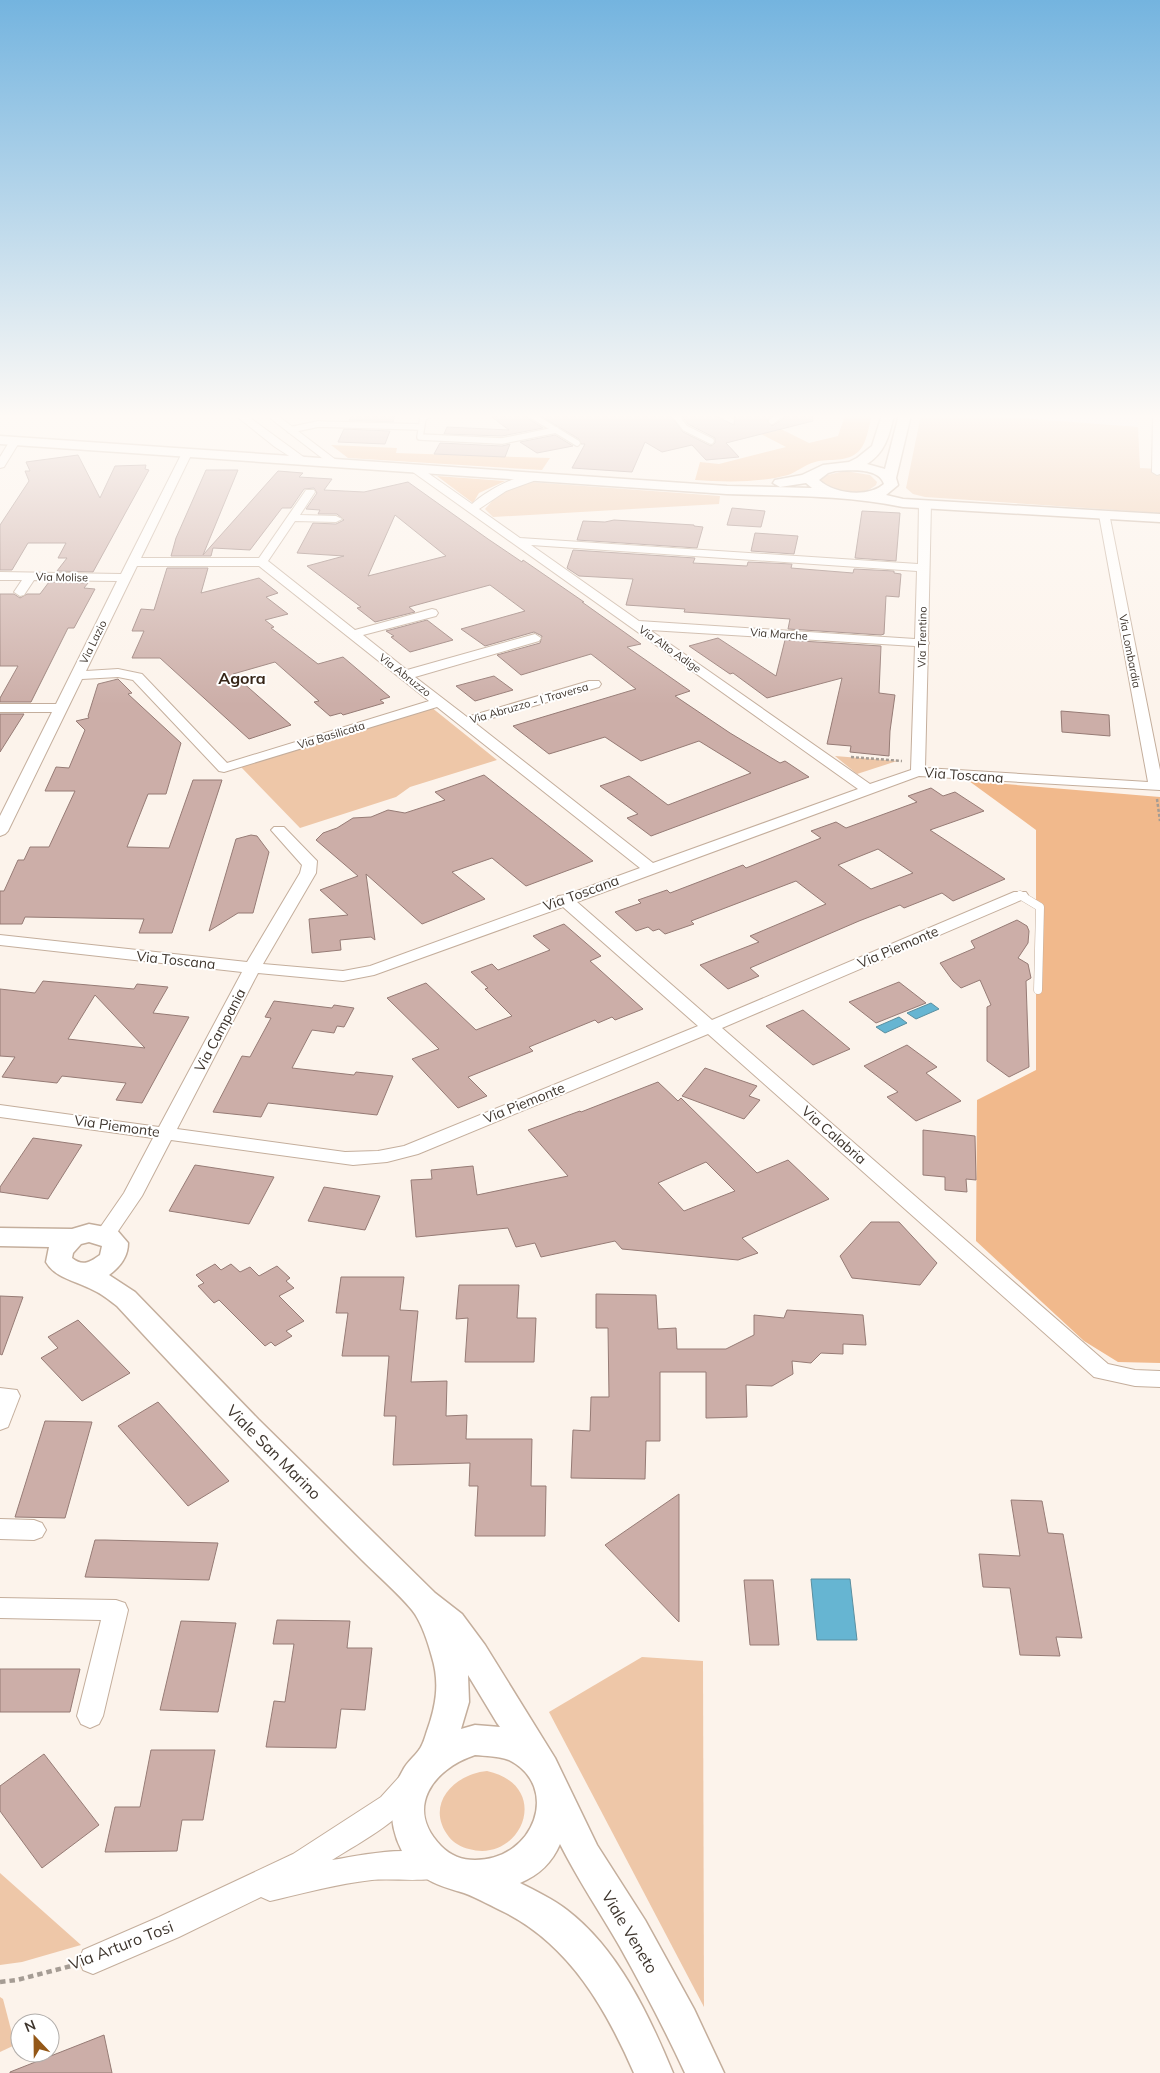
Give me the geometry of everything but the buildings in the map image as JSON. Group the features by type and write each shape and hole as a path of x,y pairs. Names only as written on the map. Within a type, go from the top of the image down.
{"street":[{"name":"Via Lazio","path":"0,831 157,512"},
{"path":"132,562 262,562 296,512"},
{"name":"Via Alto Adige","path":"477,512 867,789"},
{"name":"Via Trentino","path":"918,767 925,512"},
{"path":"1056,512 1160,518"},
{"name":"Via Lombardia","path":"1105,515 1156,787"},
{"path":"292,518 336,519"},
{"path":"518,541 922,568"},
{"name":"Via Abruzzo","path":"262,562 649,868"},
{"name":"Via Molise","path":"0,576 125,578"},
{"path":"20,592 30,577"},
{"path":"354,634 432,612"},
{"name":"Via Marche","path":"636,625 922,643"},
{"path":"406,675 535,638"},
{"name":"Via Basilicata","path":"77,675 118,673 137,677 224,768 439,702"},
{"name":"Via Abruzzo - I Traversa","path":"465,722 594,684"},
{"path":"0,708 61,708"},
{"name":"Via Toscana","path":"0,940 324,976 359,973 867,789 918,767 1156,787"},
{"name":"Via Campania","path":"109,1246 128,1204 252,968 310,869 306,858 279,830"},
{"name":"Via Piemonte","path":"0,1111 352,1159 396,1155 710,1027 1020,895"},
{"name":"Via Calabria","path":"564,899 1102,1371 1135,1378 1160,1378"},
{"path":"0,1239 72,1238 89,1233 109,1246 100,1269 70,1268 60,1250 72,1238"},
{"name":"Viale San Marino","path":"0,1239 24,1246 105,1284 126,1299 248,1427 424,1602 450,1624 474,1655 546,1778"},
{"name":"Viale San Marino","path":"109,1246 116,1278 126,1299"},
{"path":"0,1396 9,1396 0,1421"},
{"path":"0,1529 34,1530"},
{"name":"Viale San Marino","path":"424,1602 444,1644 454,1680 453,1703 446,1727 424,1769"},
{"path":"0,1608 116,1610 90,1716"},
{"path":"455,1873 494,1876 516,1868 535,1854 547,1835 554,1813 546,1778 521,1750 499,1742 475,1740 453,1747 424,1769 409,1797 408,1817 413,1837 424,1854 455,1873 539,1912 564,1931 612,1989 654,2073"},
{"name":"Via Arturo Tosi","path":"93,1960 169,1928 303,1864 390,1806 424,1769"},
{"name":"Viale Veneto","path":"546,1778 585,1857 632,1933 682,2022 705,2073"},
{"name":"Via Arturo Tosi","path":"238,1894 377,1866 415,1865 455,1873"}],"lane":[{"path":"1020,895 1040,907 1038,990"}],"path":[{"path":"818,754 918,767"},
{"path":"1156,787 1160,821"},
{"name":"Via Arturo Tosi","path":"0,1982 17,1980 93,1960"}],"shaded area":[{"path":"488,512 584,512 493,517"},
{"path":"431,707 497,760 410,787 396,797 300,828 240,766"},
{"path":"835,756 897,761 857,774"},
{"path":"969,781 1160,797 1160,1363 1118,1362 1084,1341 976,1241 977,1100 1036,1070 1036,830"},
{"path":"642,1657 703,1661 704,2007 549,1712"},
{"path":"487,1771 508,1779 520,1792 524,1806 523,1821 515,1835 503,1845 487,1851 469,1849 458,1845 449,1837 442,1825 441,1803 446,1793 464,1778 475,1773"},
{"path":"0,1873 81,1945 22,1962 0,1965"},
{"path":"0,1997 3,1999 10,2026 10,2047 0,2052"}],"water":[{"path":"931,1003 939,1009 916,1019 907,1013"},
{"path":"899,1017 907,1023 885,1033 876,1027"},
{"path":"811,1579 850,1579 857,1640 817,1640"}],"district":[{"name":"Agora","path":"242,678"}]}
